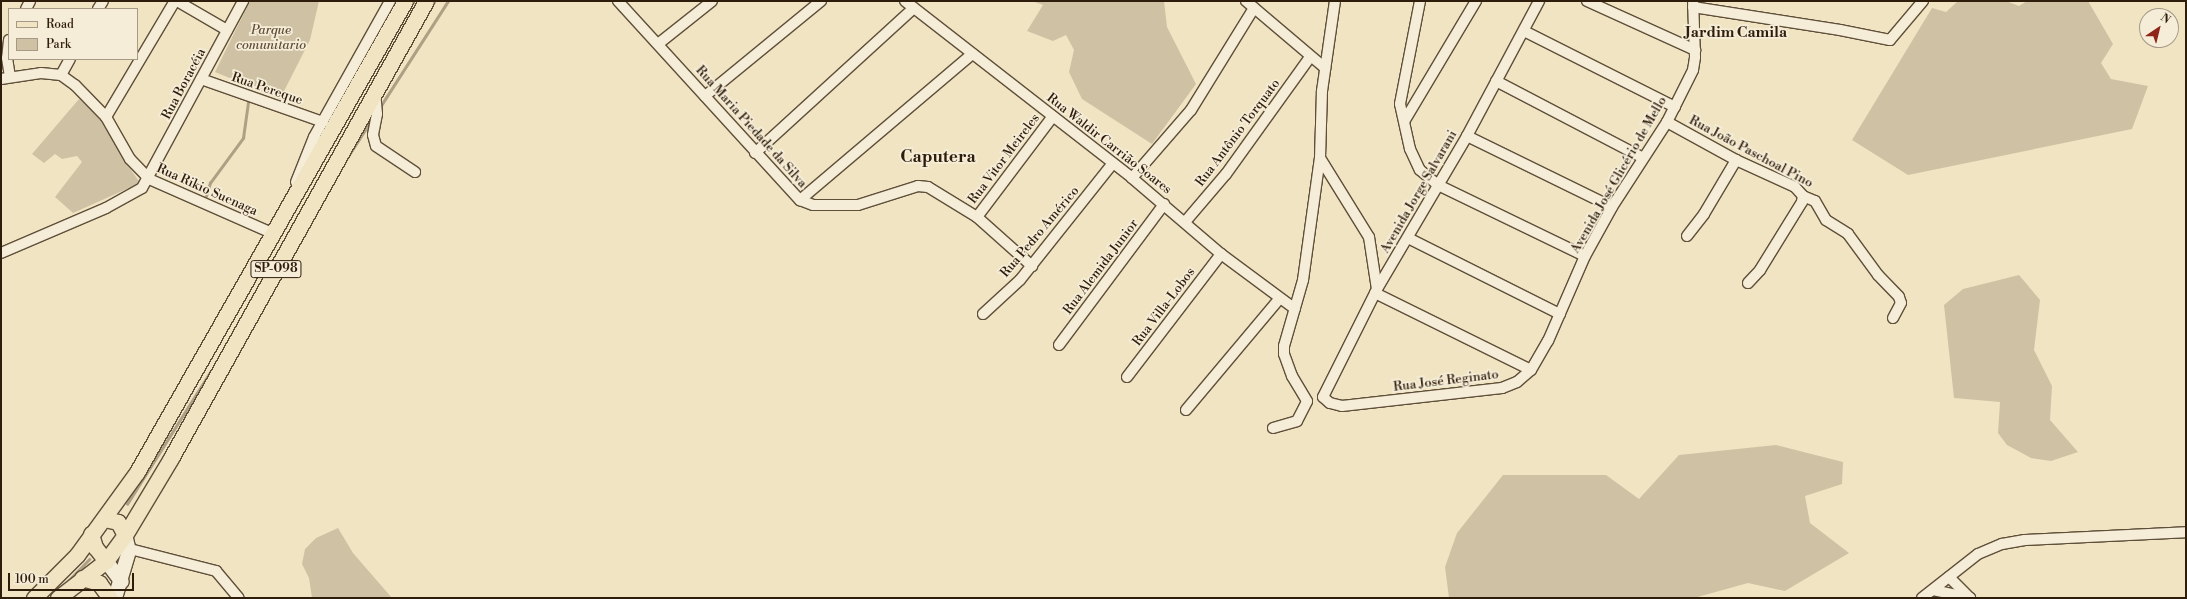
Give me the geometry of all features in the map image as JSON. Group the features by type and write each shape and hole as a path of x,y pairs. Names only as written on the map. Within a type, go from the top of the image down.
{"main road":[{"name":"SP-098","path":"34,598 62,573 104,519 137,472 212,339 274,234 405,1"},
{"name":"SP-098","path":"58,598 106,561 127,542 214,381 426,1"},
{"path":"212,339 200,376 204,382 214,381"},
{"path":"104,519 118,522 127,542"},
{"path":"91,534 95,547 106,561"},
{"path":"82,578 99,583 110,598"}],"street":[{"path":"106,117 176,1 228,30"},
{"name":"Rua Boracéia","path":"1,253 124,200 142,188 149,179 243,1"},
{"path":"285,214 308,148 390,1"},
{"name":"Rua Maria Piedade da Silva","path":"618,1 755,153 800,200 813,205 858,205 918,186 928,187 977,217 1032,266"},
{"path":"658,44 712,1"},
{"path":"705,96 821,1"},
{"name":"Rua Waldir Carrião Soares","path":"905,1 1132,178 1221,254 1279,299 1295,309"},
{"path":"1307,401 1292,376 1284,354 1303,280 1320,158 1322,91 1335,1"},
{"path":"1420,1 1400,102 1405,120 1410,150 1420,170 1438,185 1585,256"},
{"path":"1405,120 1476,1"},
{"name":"Avenida Jorge Salvarani","path":"1323,397 1376,291 1467,136 1539,1"},
{"path":"1588,1 1695,50"},
{"path":"1693,4 1890,40 1923,1"},
{"path":"1132,178 1191,110 1250,4 1310,57 1325,68"},
{"name":"Avenida José Glicério de Mello","path":"1560,314 1585,256 1612,207 1667,122 1693,70 1695,50 1693,4"},
{"path":"755,153 914,8"},
{"path":"1524,31 1675,107"},
{"path":"8,49 5,78 41,73 61,75 69,60"},
{"path":"800,200 972,54"},
{"name":"Rua Antônio Torquato","path":"1185,222 1226,174 1310,57"},
{"name":"Rua Rikio Suenaga","path":"61,75 75,85 106,117 130,159 149,179 274,234"},
{"name":"Rua Pereque","path":"201,79 323,122"},
{"path":"1496,81 1644,158"},
{"path":"375,91 377,114 373,134 376,146 415,172"},
{"name":"Rua Vitor Meireles","path":"977,217 1053,116"},
{"name":"Rua João Paschoal Pino","path":"1667,122 1736,160 1795,187 1803,196 1815,201 1826,220 1848,234 1878,276 1899,297 1900,303 1893,318"},
{"path":"1467,136 1612,207"},
{"path":"1320,158 1369,237 1376,291 1531,370"},
{"path":"1687,236 1704,214 1736,160"},
{"name":"Rua Pedro Américo","path":"983,314 1032,266 1113,163"},
{"path":"1748,283 1760,270 1802,202 1803,196"},
{"name":"Rua Alemida Junior","path":"1059,345 1164,204"},
{"path":"1408,238 1560,314"},
{"name":"Rua Villa-Lobos","path":"1127,377 1221,254"},
{"path":"1186,410 1279,299"},
{"name":"Rua José Reginato","path":"1323,397 1330,403 1342,406 1502,388 1516,382 1531,370 1560,314"},
{"path":"1274,428 1297,421 1307,401 1323,397"},
{"path":"1922,598 1978,554 2002,544 2025,540 2186,532"},
{"path":"114,598 122,582 127,542 216,571 239,598"},
{"path":"106,561 122,582"},
{"path":"1949,577 1970,598"},
{"path":"1933,590 1970,598"}],"green space":[{"name":"Parque comunitario","path":"250,1 319,1 310,40 280,99 215,72"},
{"path":"1032,1 1164,1 1167,27 1196,84 1152,144 1082,99 1069,72 1074,50 1066,35 1053,41 1027,31 1043,5"},
{"path":"1958,1 2006,1 2019,6 2027,1 2088,1 2113,44 2101,63 2111,79 2148,86 2132,129 1908,175 1852,140 1932,8 1946,12"},
{"path":"79,99 96,114 107,128 125,161 140,183 73,213 55,197 82,162 77,156 62,159 55,154 44,163 32,154"},
{"path":"2019,275 2040,300 2034,350 2052,386 2050,420 2078,452 2051,461 2031,458 2007,445 1998,433 2000,402 1954,398 1944,305 1963,289"},
{"path":"1776,445 1843,462 1842,484 1805,496 1810,523 1849,553 1785,591 1748,583 1694,598 1449,598 1445,567 1457,533 1503,475 1606,475 1639,499 1679,455"},
{"path":"338,528 353,553 392,598 312,598 309,578 302,564 305,549 316,538"}],"waterway":[{"path":"380,107 448,1"},
{"path":"205,199 210,183 243,138 248,101"},
{"path":"343,164 372,119"},
{"path":"127,504 210,372"},
{"path":"69,580 89,559"}],"district":[{"name":"Jardim Camila","path":"1736,33"},
{"name":"Caputera","path":"938,158"}]}
